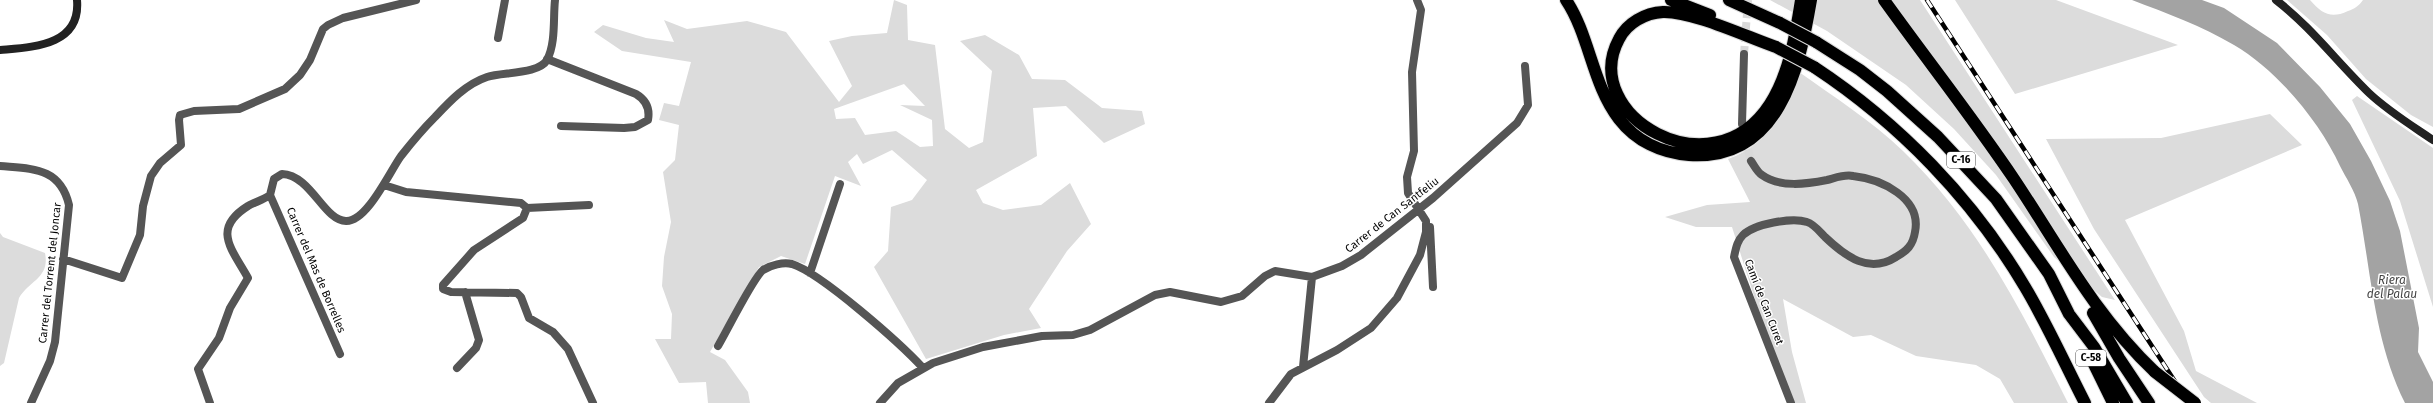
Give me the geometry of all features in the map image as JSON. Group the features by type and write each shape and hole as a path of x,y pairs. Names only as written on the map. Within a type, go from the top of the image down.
{"highway":[{"path":"1566,0 1583,34 1606,95 1624,125 1652,146 1674,153 1700,156 1721,153 1747,142 1763,129 1774,116 1791,83 1811,0"},
{"name":"C-16","path":"1671,0 1740,28 1814,67 1855,96 1926,159 1978,218 2024,286 2085,403"},
{"name":"C-16","path":"1729,0 1780,23 1816,42 1860,70 1887,91 1938,137 1966,165 2026,238 2049,274 2069,314 2094,347 2126,403"},
{"path":"1776,47 1693,17 1672,12 1655,13 1635,21 1620,36 1612,57 1613,77 1619,94 1629,111 1640,123 1656,134 1672,141 1691,144 1709,144 1731,138 1755,122 1773,98 1788,57 1801,0"},
{"path":"1884,0 2014,179 2103,317 2130,348 2155,372 2194,403"},
{"path":"2070,268 2119,358 2149,403"},
{"name":"C-58","path":"2069,314 2113,403"}],"main road":[{"path":"0,50 44,44 63,35 75,19 77,0"},
{"path":"2276,0 2302,22 2370,94 2390,111 2433,140"}],"street":[{"path":"63,259 122,278 140,235 143,206 151,176 160,163 181,145 178,120 180,115 194,111 239,109 285,89 300,75 310,60 323,29 328,25 343,18 416,0"},
{"path":"498,38 505,0"},
{"path":"210,403 199,373 200,364 219,338 230,308 248,278 228,240 227,228 232,218 270,195 274,179 277,176 293,176 301,181 336,218 346,221 359,215 384,185 409,146 447,104 467,87 495,75 536,69 547,60 553,32 556,0"},
{"path":"1417,0 1421,10 1412,72 1414,151 1407,177 1408,193 1430,227 1433,287"},
{"path":"1742,124 1741,88 1744,54"},
{"path":"547,60 636,94 644,100 648,111 648,120 635,127 561,126"},
{"name":"Carrer de Can Santfeliu","path":"880,403 898,383 923,368 983,347 1036,336 1073,335 1090,330 1155,295 1164,292 1221,302 1242,296 1264,276 1275,271 1312,277 1342,266 1361,255 1452,182 1523,114 1528,105 1525,66"},
{"name":"Camí de Can Curet","path":"1751,161 1762,175 1778,182 1798,184 1852,175 1866,178 1897,192 1908,201 1914,214 1916,228 1913,243 1904,252 1877,265 1864,265 1847,255 1808,222 1789,220 1765,225 1744,234 1736,244 1734,257 1792,403"},
{"name":"Carrer del Torrent del Joncar","path":"0,166 40,171 49,174 61,185 69,204 55,342 50,361 31,403"},
{"path":"810,273 840,184"},
{"path":"384,185 406,192 521,203 527,208 589,205"},
{"name":"Carrer del Mas de Borrelles","path":"270,195 340,354"},
{"path":"527,208 523,218 474,250 443,285 443,289 446,291 517,293 521,297 529,318 553,332 568,349 593,403"},
{"path":"1269,403 1280,386 1291,374 1355,339 1382,316 1397,298 1414,268 1424,242 1426,221"},
{"path":"718,346 758,275 763,270 776,264 790,264 810,273 887,334 923,368"},
{"path":"1303,367 1312,277"},
{"path":"457,368 476,348 479,340 465,292"}],"shaded area":[{"path":"894,0 907,5 908,40 935,45 945,129 969,148 983,142 992,71 960,41 985,35 1019,55 1032,79 1065,80 1102,108 1142,111 1145,124 1104,143 1066,106 1033,108 1037,156 976,190 983,203 1003,210 1041,205 1070,183 1091,224 1067,251 1029,309 1041,328 1004,335 926,359 874,267 888,251 891,207 912,200 927,180 892,150 863,164 857,154 848,162 861,186 835,176 805,264 781,256 759,267 710,352 725,360 748,392 750,403 708,403 706,382 679,383 655,339 671,339 672,314 662,286 664,257 671,222 663,172 675,160 679,125 659,120 664,103 679,106 691,62 622,51 594,32 603,25 646,38 674,42 664,20 687,29 747,21 786,32 839,102 852,86 829,41 852,36 887,33","holes":["904,84 925,106 900,105 932,120 933,146 920,147 896,131 865,135 855,118 836,119 834,109"]},
{"path":"1770,0 1920,0 2115,300 2102,297 2054,257 1996,175 1954,129 1906,85 1827,31"},
{"path":"1955,0 2056,0 2178,45 2015,94"},
{"path":"2287,0 2310,0 2323,12 2337,15 2358,6 2363,0 2433,0 2433,127 2411,115 2366,79 2327,35"},
{"path":"1799,72 1891,140 1930,179 1954,208 1976,238 2015,302 2068,403 2014,403 2000,379 1976,365 1916,356 1871,335 1853,337 1783,299 1792,352 1806,403 1788,403 1732,227 1696,227 1665,217 1707,205 1750,202 1728,159 1742,153 1754,145 1765,136 1774,125 1789,100"},
{"path":"2357,96 2433,148 2433,307 2400,201 2352,100"},
{"path":"2270,114 2302,145 2125,220 2184,331 2196,371 2257,403 2211,403 2204,397 2094,229 2046,139 2161,138"},
{"path":"0,233 3,237 45,253 46,261 45,268 42,273 19,298 4,363 0,366"}],"water":[{"name":"Riera del Palau","path":"2132,0 2202,0 2224,8 2277,43 2320,87 2350,124 2371,161 2390,201 2400,231 2419,328 2418,352 2433,382 2433,403 2405,403 2386,355 2380,330 2357,199 2331,149 2309,115 2296,98 2266,68 2234,45 2197,26"}],"tunnel":[{"path":"1744,54 1748,0"},
{"path":"1745,138 1751,161"}],"railway":[{"path":"1927,0 2189,403"}]}
